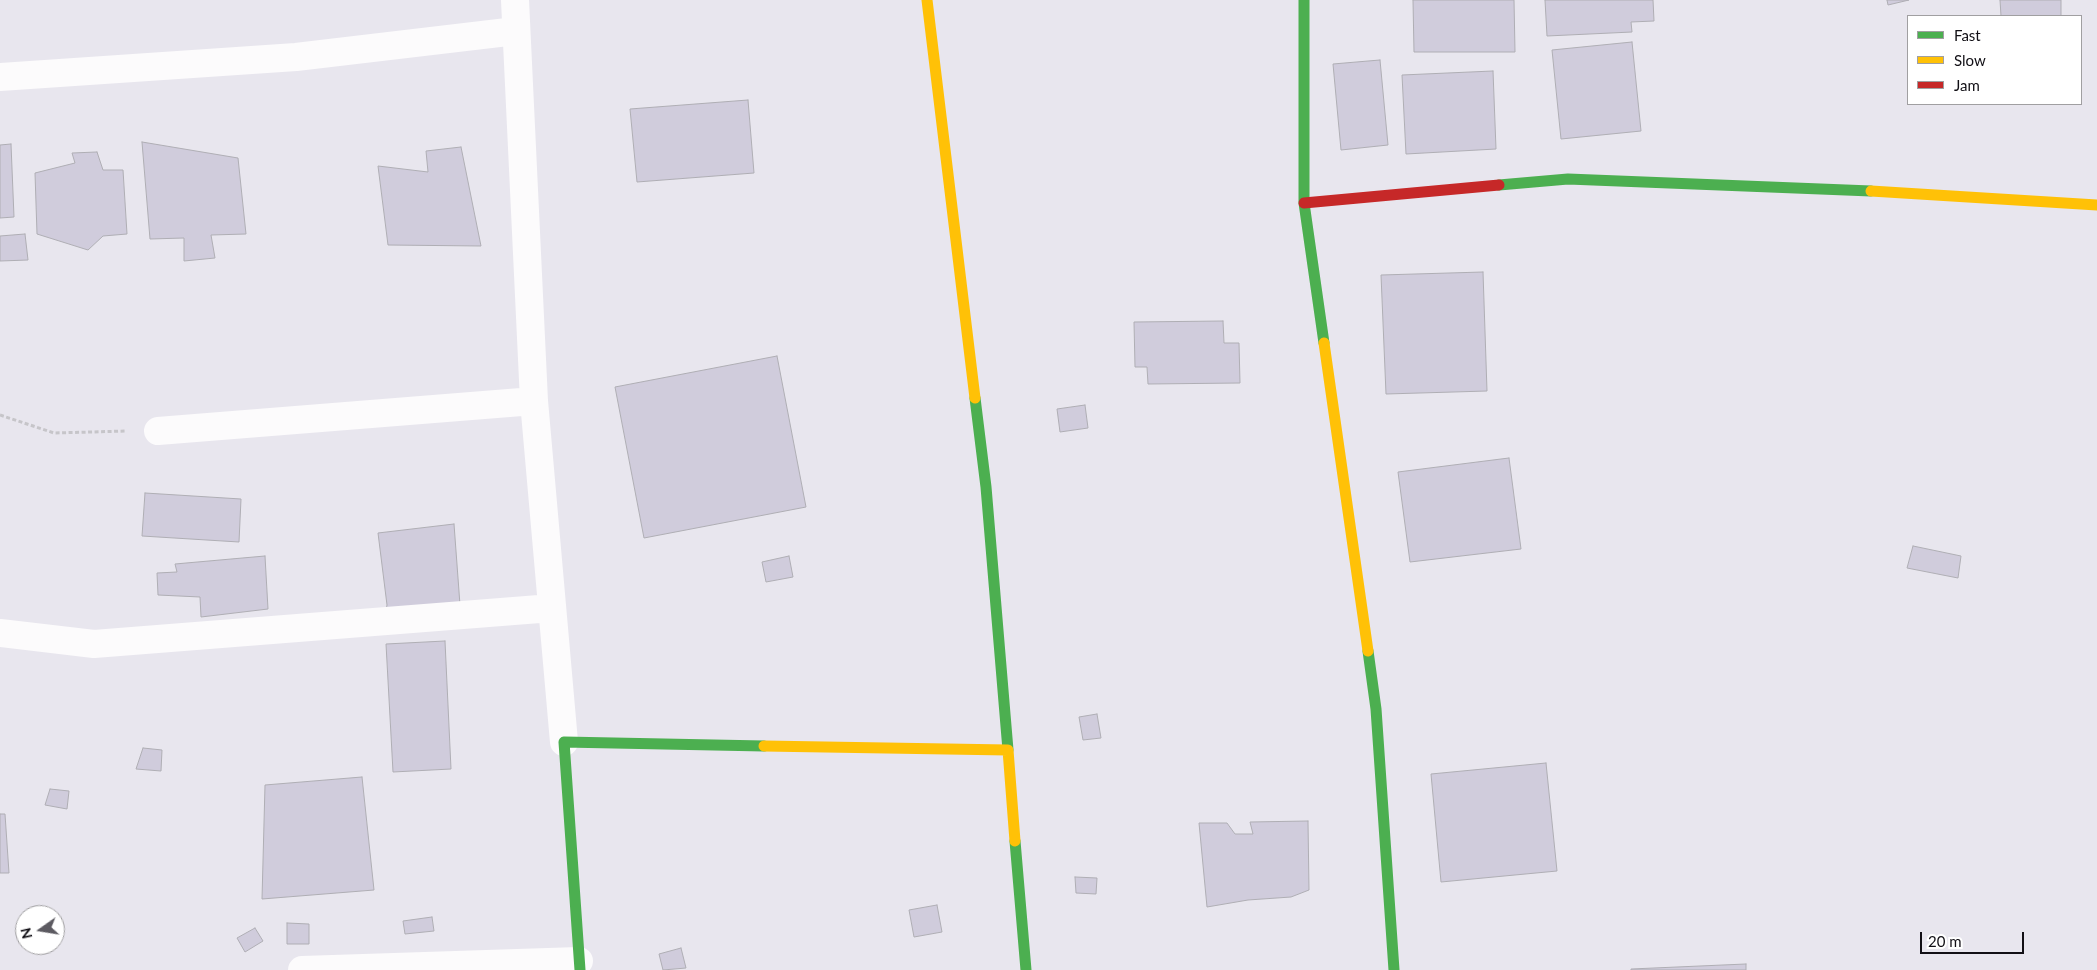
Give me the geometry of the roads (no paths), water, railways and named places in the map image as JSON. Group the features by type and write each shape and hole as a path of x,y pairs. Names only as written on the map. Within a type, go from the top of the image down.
{"street":[{"path":"302,970 579,966 564,742 534,400 515,0"},
{"path":"927,0 986,487 1026,970"},
{"path":"1304,0 1304,203 1376,709 1394,970"},
{"path":"0,77 296,57 516,31"},
{"path":"1304,203 1568,178 1863,190 2097,205"},
{"path":"158,431 534,400"},
{"path":"0,633 94,644 552,608"},
{"path":"564,742 1008,750"}]}
